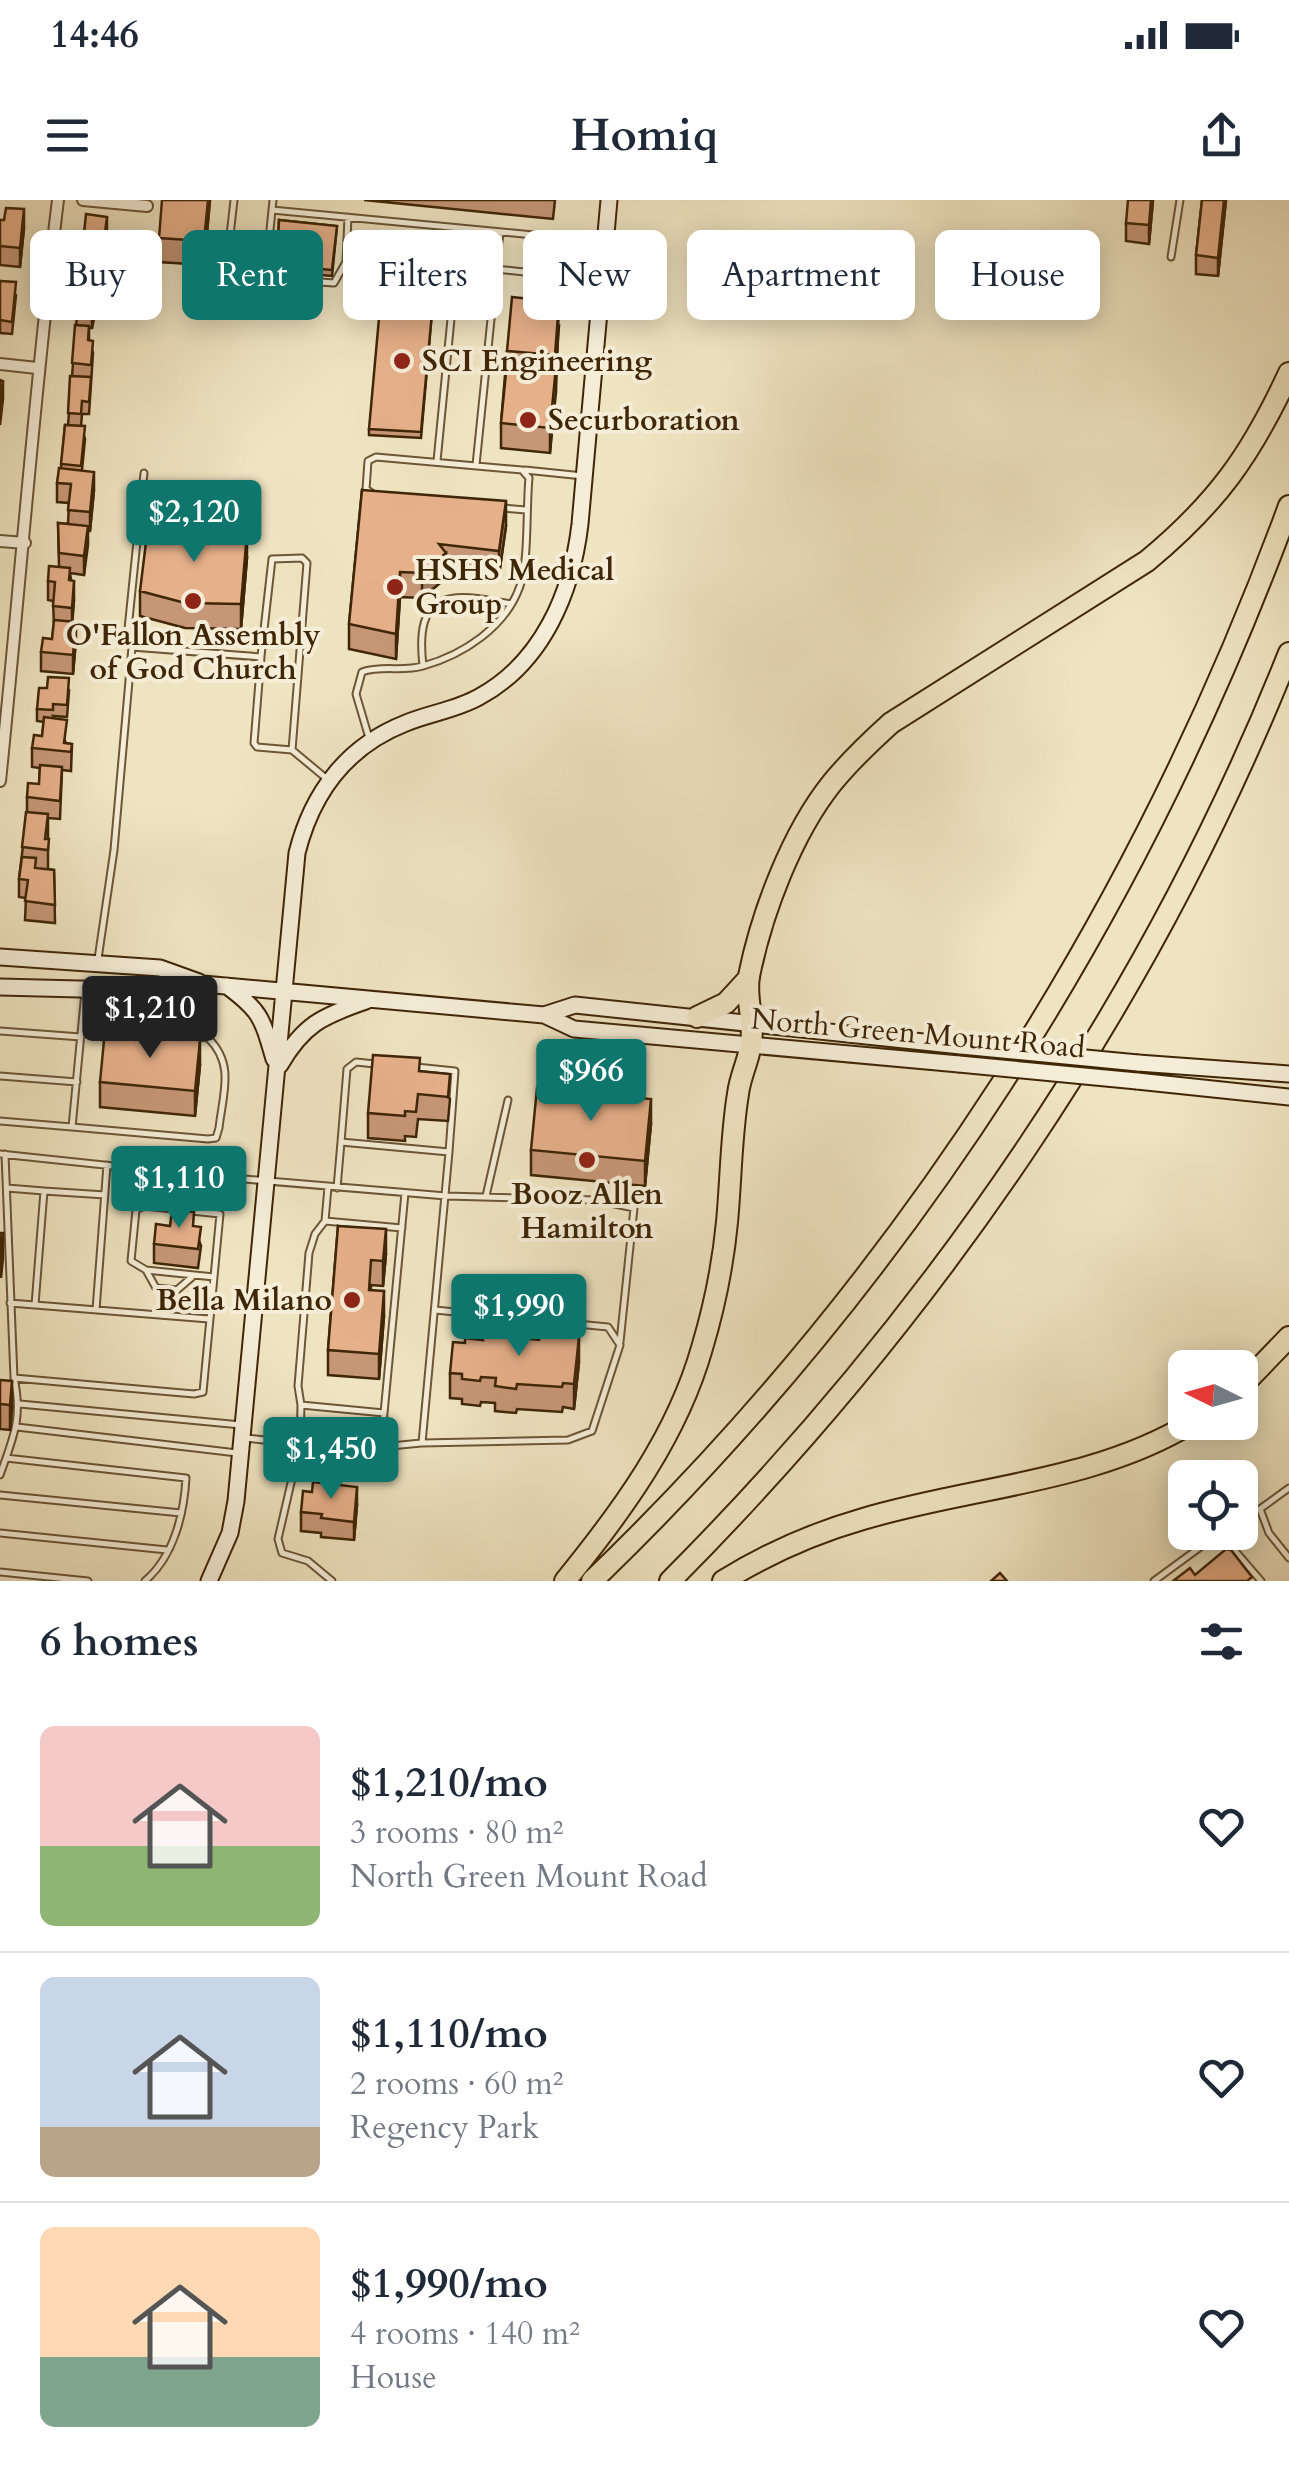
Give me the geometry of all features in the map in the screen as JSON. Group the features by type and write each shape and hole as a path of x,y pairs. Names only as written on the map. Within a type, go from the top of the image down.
{"highway":[{"path":"565,1581 644,1477 676,1415 702,1351 726,1228 738,1095 751,1046 748,978 778,880 798,839 830,786 890,723 1147,561 1180,534 1234,474 1253,446 1289,373"},
{"path":"592,1581 671,1504 782,1383 901,1233 998,1092 1076,966 1162,805 1232,652 1289,506"},
{"path":"670,1581 809,1434 943,1266 1000,1185 1119,998 1166,913 1243,758 1289,653"},
{"path":"697,1017 726,1003 748,978"},
{"path":"1258,1370 1289,1338"},
{"path":"723,1581 800,1540 865,1518 1094,1466 1137,1452 1168,1435"}],"street":[{"path":"0,781 25,543 37,368 58,200"},
{"path":"83,200 147,206"},
{"path":"606,230 609,200"},
{"path":"209,1581 230,1533 297,853 304,823 329,780 360,748 408,721 475,699 528,656 552,623 577,551 598,320"},
{"path":"0,364 37,368"},
{"path":"0,541 25,543"},
{"name":"North Green Mount Road","path":"0,958 160,968 203,984"},
{"name":"North Green Mount Road","path":"0,987 158,991 203,984 285,990 544,1015 574,1029 1289,1097"},
{"path":"227,986 254,1006 266,1030 277,1070"},
{"path":"277,1070 296,1038 311,1025 332,1013 375,999"},
{"name":"North Green Mount Road","path":"544,1015 575,1005 961,1046 1289,1074"}],"lane":[{"path":"231,230 234,200"},
{"path":"270,230 273,200"},
{"path":"1172,256 1180,200"},
{"path":"272,210 480,230"},
{"path":"347,230 348,217"},
{"path":"323,282 334,283 343,267"},
{"path":"437,461 451,320"},
{"path":"476,465 491,320"},
{"path":"383,496 366,489 368,461 386,456 584,476"},
{"path":"370,741 357,705 358,677 371,669 409,670 449,658 506,615 521,584 529,478 522,470"},
{"path":"97,964 114,850 132,648 128,629 144,474"},
{"path":"490,506 526,510"},
{"path":"292,750 307,563 302,558 272,559 254,743 257,747 292,750 329,780"},
{"path":"424,666 422,624 438,602 452,596 468,596 511,604"},
{"path":"132,648 261,657"},
{"path":"72,1127 86,989"},
{"path":"0,1121 216,1138 226,1061 208,1038 82,1027"},
{"path":"0,1030 81,1038"},
{"path":"337,1188 347,1069 356,1062 376,1064"},
{"path":"416,1067 456,1071 422,1443"},
{"path":"0,1076 77,1082"},
{"path":"486,1196 508,1100"},
{"path":"341,1142 449,1152"},
{"path":"0,1475 17,1428 20,1404 14,1378 3,1154 337,1188 596,1200 634,1208 620,1345 592,1430 568,1440 380,1447 17,1428"},
{"path":"96,1310 107,1165"},
{"path":"144,1206 147,1170"},
{"path":"204,1212 208,1176"},
{"path":"328,1187 325,1221 315,1234 309,1253 298,1386 300,1444 278,1539 282,1552 308,1562 332,1581"},
{"path":"6,1188 104,1196"},
{"path":"35,1305 44,1191"},
{"path":"380,1447 404,1193"},
{"path":"14,1378 203,1392 209,1319 214,1277 220,1214 144,1206 136,1210 131,1261 146,1270 214,1277"},
{"path":"325,1221 402,1228"},
{"path":"146,1270 156,1288 177,1290 194,1275"},
{"path":"10,1302 209,1319"},
{"path":"435,1310 608,1326 620,1345"},
{"path":"20,1404 241,1439"},
{"path":"301,1405 384,1413"},
{"path":"6,1458 186,1478 182,1513 167,1550 145,1581"},
{"path":"1289,1488 1260,1509 1269,1533 1289,1558"},
{"path":"0,1495 182,1513"},
{"path":"0,1533 167,1550"},
{"path":"1154,1581 1210,1540 1223,1537 1261,1581"},
{"path":"0,1572 88,1581"}],"building":[{"path":"162,200 208,200 205,230 182,230 182,240 162,238"},
{"path":"1128,200 1151,200 1149,225 1126,223"},
{"path":"1202,200 1224,200 1218,258 1196,255"},
{"path":"6,208 24,209 20,248 0,246 0,220 4,220"},
{"path":"86,214 107,217 105,230 84,230"},
{"path":"279,220 337,226 332,270 323,269 323,230 279,230"},
{"path":"0,281 16,282 12,322 0,320"},
{"path":"512,297 523,298 523,320 558,320 555,355 507,351"},
{"name":"SCI Engineering","path":"379,320 431,320 421,432 369,429"},
{"path":"75,325 89,326 88,340 93,341 91,365 72,363"},
{"path":"507,363 556,367 550,428 501,423"},
{"path":"70,376 91,377 89,402 82,401 81,414 68,413"},
{"path":"65,425 85,426 81,466 61,464"},
{"path":"59,468 94,472 90,512 68,510 71,484 57,483"},
{"name":"HSHS Medical Group","path":"362,490 506,501 499,551 439,544 446,553 422,573 400,572 396,634 349,624"},
{"path":"58,523 88,526 84,556 59,553"},
{"name":"O'Fallon Assembly of God Church","path":"148,526 247,533 241,604 185,603 140,591"},
{"path":"49,566 70,568 69,580 74,581 72,608 53,606 55,582 48,581"},
{"path":"54,620 76,622 73,655 41,652 43,638 52,639"},
{"path":"48,677 69,678 67,705 53,704 53,710 37,709 39,688 47,688"},
{"path":"44,717 67,720 64,743 72,744 71,752 32,748 34,735 42,736"},
{"path":"40,765 62,767 60,801 27,797 28,783 39,784"},
{"path":"26,812 48,814 48,850 22,847"},
{"path":"22,857 36,858 35,868 54,870 55,905 25,901 28,880 19,879"},
{"path":"105,1030 200,1040 195,1091 100,1082"},
{"path":"373,1055 420,1058 419,1071 450,1074 448,1097 418,1094 416,1112 405,1111 405,1116 368,1113"},
{"path":"537,1088 651,1099 645,1161 531,1150"},
{"path":"172,1210 194,1212 193,1226 201,1227 198,1249 154,1244 156,1224 170,1226"},
{"name":"Bella Milano","path":"338,1226 386,1229 383,1261 371,1260 369,1290 384,1291 379,1354 328,1350"},
{"path":"541,1325 571,1328 571,1336 579,1337 574,1384 517,1384 516,1389 495,1386 496,1378 481,1377 480,1381 450,1373 453,1342 465,1343 465,1338 483,1340 483,1334 539,1340"},
{"path":"0,1380 12,1381 10,1405 0,1404"},
{"path":"313,1482 357,1487 354,1522 301,1512 303,1491 312,1492"},
{"path":"1225,1550 1231,1550 1252,1577 1247,1581 1173,1581 1190,1568 1195,1575"},
{"path":"1000,1573 1007,1581 991,1581"}],"place":[{"name":"SCI Engineering","path":"402,361"},
{"name":"Securboration","path":"528,420"},
{"name":"HSHS Medical Group","path":"395,587"},
{"name":"O'Fallon Assembly of God Church","path":"193,601"},
{"name":"Booz Allen Hamilton","path":"587,1160"},
{"name":"Bella Milano","path":"352,1300"}]}
